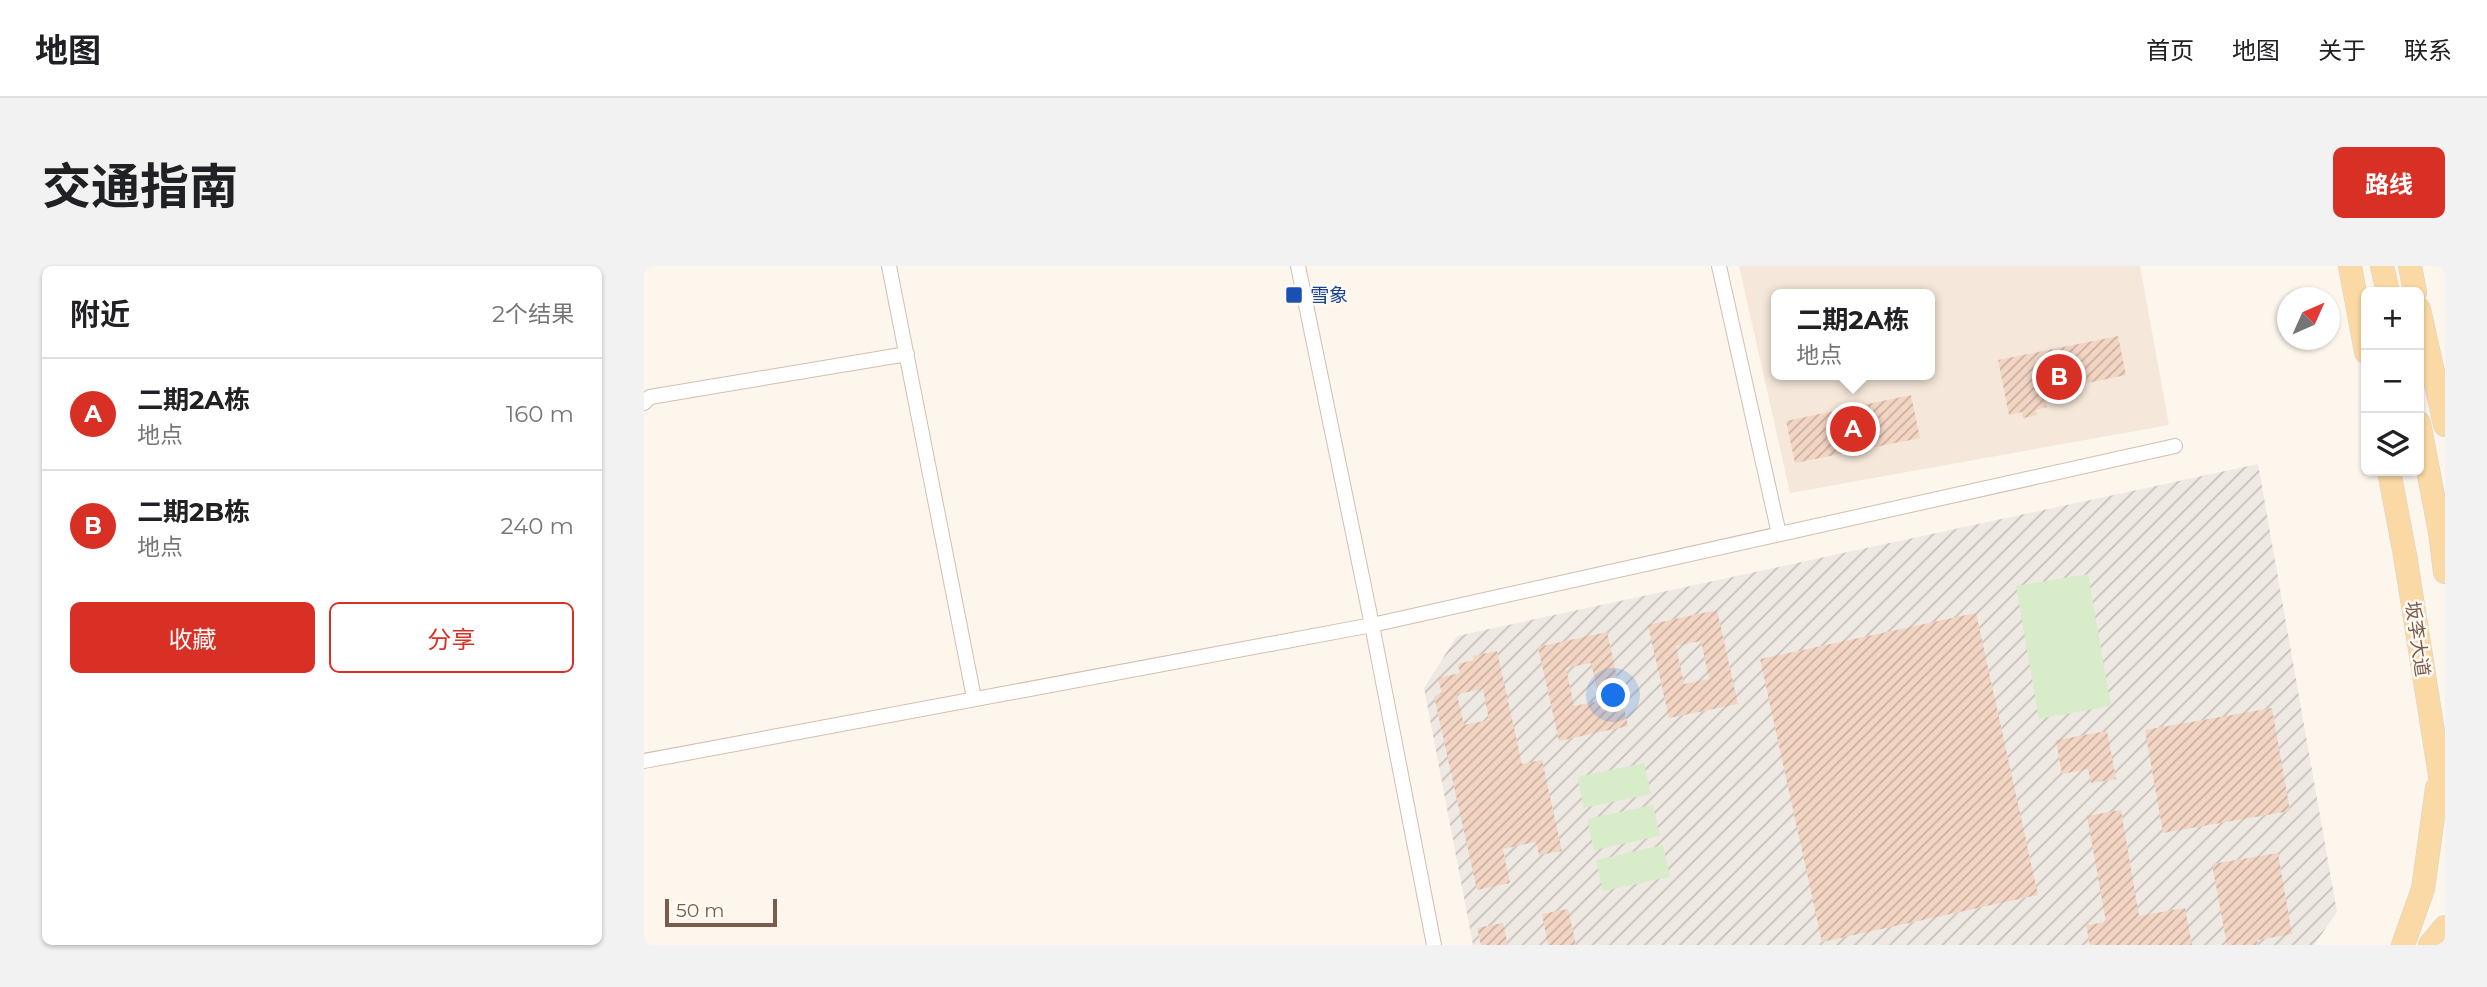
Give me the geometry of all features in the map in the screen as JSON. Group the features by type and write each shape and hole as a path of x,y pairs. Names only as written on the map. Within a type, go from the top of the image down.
{"main road":[{"path":"2350,266 2366,350"},
{"path":"2382,266 2387,287"},
{"path":"2410,266 2414,287"},
{"path":"2424,331 2445,425"},
{"path":"2424,448 2445,572"},
{"name":"坂李大道","path":"2390,476 2406,555 2445,807"},
{"path":"2403,945 2423,889 2437,799 2438,771"},
{"path":"2430,945 2445,927"}],"street":[{"path":"889,266 974,698"},
{"path":"1298,266 1434,945"},
{"path":"1719,266 1779,534"},
{"path":"644,403 650,397 907,354"},
{"path":"644,761 1372,625 2175,446"}],"shaded area":[{"path":"1739,266 2140,266 2169,425 1790,493"},
{"path":"2258,464 2337,912 2314,945 1473,945 1424,688 1457,636"}],"green space":[{"path":"2088,574 2111,706 2039,719 2016,586"},
{"path":"1644,763 1651,794 1584,808 1577,777"},
{"path":"1653,805 1660,836 1594,850 1587,819"},
{"path":"1663,845 1670,877 1603,891 1596,860"}],"building":[{"path":"2118,336 2126,375 2044,392 2047,407 2036,410 2037,415 2023,418 2022,412 2009,415 1998,360"},
{"path":"1911,395 1920,438 1795,463 1786,421"},
{"path":"1717,610 1738,704 1669,718 1648,625","holes":["1701,641 1709,679 1684,684 1676,646"]},
{"path":"1976,613 2038,895 1822,942 1760,659"},
{"path":"1607,632 1628,726 1559,741 1538,647","holes":["1591,663 1600,701 1574,706 1566,668"]},
{"path":"1497,651 1522,764 1542,760 1562,851 1539,855 1536,842 1503,849 1510,883 1477,890 1434,696 1442,694 1438,678 1460,673 1458,664 1474,660 1473,656","holes":["1483,689 1489,720 1464,725 1457,694"]},
{"path":"2272,708 2290,811 2163,833 2145,730"},
{"path":"2107,731 2116,779 2091,783 2088,769 2062,774 2056,740"},
{"path":"2121,810 2139,916 2185,908 2192,945 2090,945 2086,925 2106,922 2087,816"},
{"path":"2278,853 2292,934 2257,940 2258,945 2227,945 2212,864"},
{"path":"1568,909 1576,945 1548,945 1542,914"},
{"path":"1503,923 1508,945 1481,945 1477,928"}],"place":[{"name":"雪象","path":"1294,295"},
{"name":"二期2B栋","path":"2059,377"},
{"name":"二期2A栋","path":"1853,429"}]}
